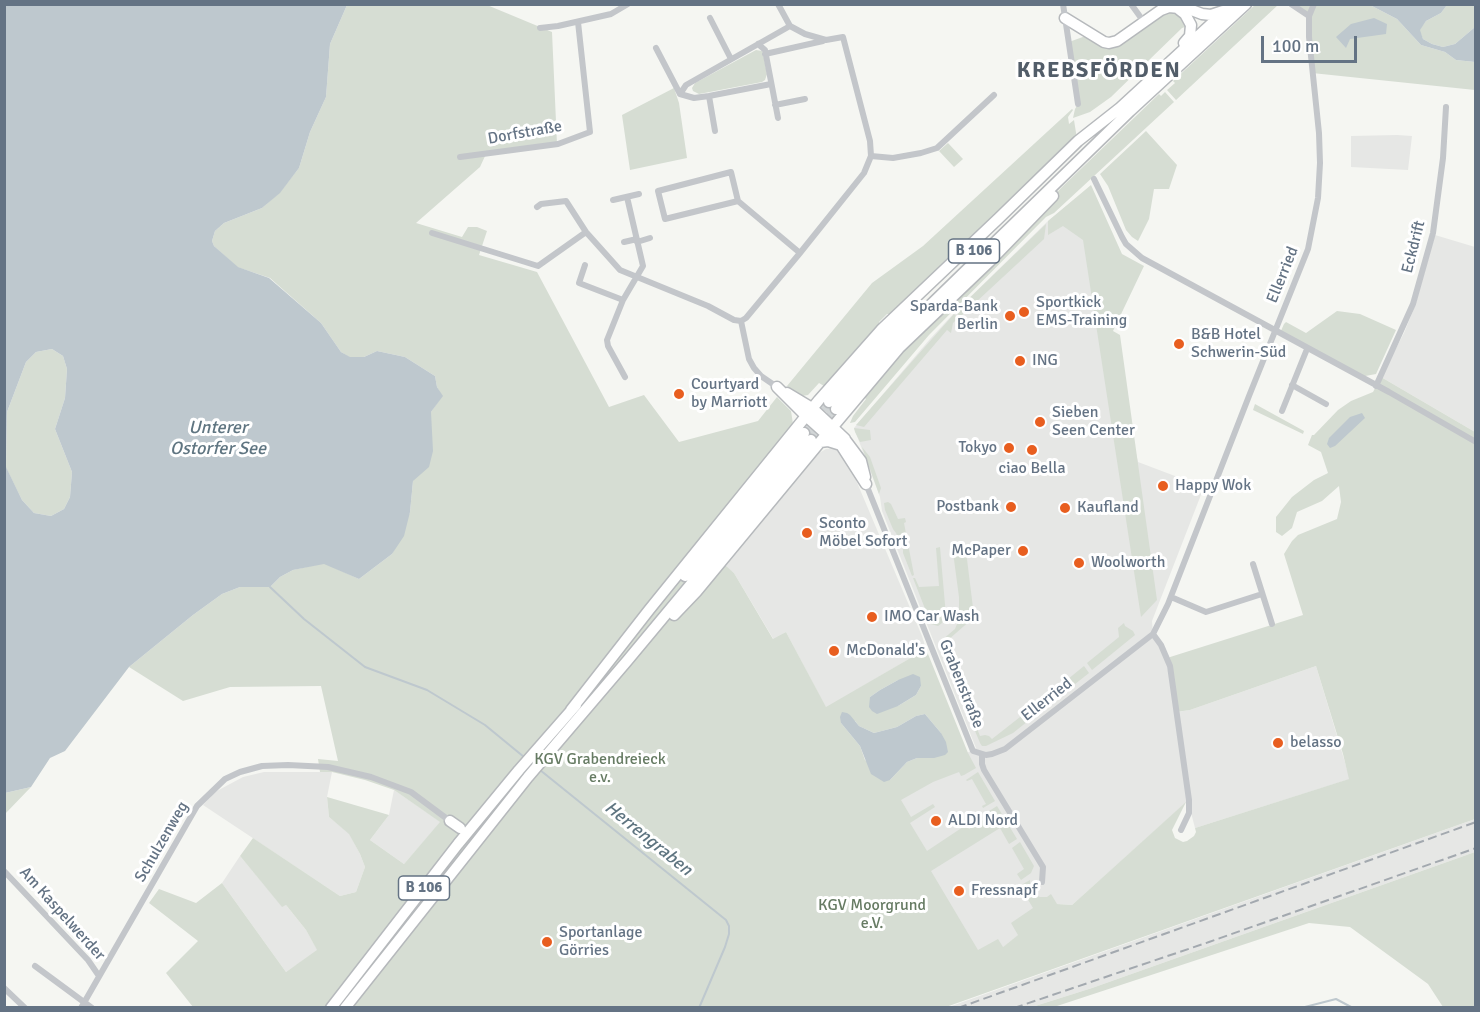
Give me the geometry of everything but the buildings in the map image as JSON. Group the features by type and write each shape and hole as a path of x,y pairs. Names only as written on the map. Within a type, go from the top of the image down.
{"highway":[{"name":"B 106","path":"1127,107 1246,5"},
{"path":"1065,18 1109,43 1117,41 1161,10 1169,7 1211,15 1231,6"},
{"name":"B 106","path":"345,1008 523,774 818,420 1169,62 1231,6"},
{"path":"1169,62 1190,36 1191,25 1185,14 1176,7"},
{"path":"574,714 605,693 696,592 881,330 1078,141 1127,107"},
{"path":"777,387 843,442 866,484"},
{"path":"818,420 828,441 843,442"},
{"name":"B 106","path":"331,1008 458,844 505,787 523,774"},
{"path":"460,828 473,821 505,787"},
{"path":"450,821 460,828"},
{"path":"458,844 460,828"}],"street":[{"path":"540,28 611,14 628,4"},
{"path":"778,4 790,26 805,34 826,40"},
{"path":"1063,4 1078,104"},
{"path":"1131,4 1144,22"},
{"path":"1291,4 1309,16"},
{"name":"Ellerried","path":"982,754 992,754 1005,749 1153,634 1171,597 1308,249 1318,198 1320,164 1319,133 1310,57 1309,16 1314,4"},
{"path":"710,18 731,59"},
{"name":"Dorfstraße","path":"460,157 558,144 590,132 578,22"},
{"path":"680,94 686,85 790,26"},
{"path":"537,207 541,204 566,201 586,232 620,270 708,306 734,320 741,321 746,318 864,173 871,156 868,132 843,37 765,54"},
{"path":"758,44 765,50 778,118"},
{"path":"656,48 680,94 694,98 771,84"},
{"path":"871,156 893,158 937,148 994,95"},
{"path":"709,96 715,131"},
{"path":"775,105 805,99"},
{"name":"Eckdrift","path":"1376,386 1413,304 1433,233 1441,176 1446,107"},
{"path":"738,201 665,219 658,191 732,172 738,201 800,253"},
{"path":"1094,179 1126,244 1142,258 1476,442"},
{"path":"613,200 639,194"},
{"path":"625,377 607,340 623,300 643,266 627,196"},
{"path":"432,233 538,266 586,232"},
{"path":"472,245 475,237"},
{"path":"624,242 650,238"},
{"path":"585,265 579,283 623,300"},
{"path":"741,321 749,359 761,376 777,387"},
{"path":"1282,411 1307,348"},
{"path":"1292,385 1326,404"},
{"name":"Grabenstraße","path":"866,484 973,751 982,754 984,770 1043,867 1042,882"},
{"path":"1253,564 1272,624"},
{"path":"1171,597 1206,612 1262,594"},
{"path":"1153,634 1161,645 1170,666 1189,800 1189,813 1181,830"},
{"name":"Schulzenweg","path":"82,1005 197,806 225,779 262,766 328,767 371,777 411,792 450,821"},
{"name":"Am Kaspelwerder","path":"4,871 88,960 99,976"},
{"path":"34,966 82,1005 92,1008"},
{"path":"4,988 25,1008"}],"shaded area":[{"path":"1351,136 1412,136 1408,170 1351,167"},
{"path":"1076,198 1138,462 1204,487 1152,621 1153,634 1164,652 1177,712 1190,710 1316,666 1350,779 1195,828 1188,801 1072,905 1057,904 970,974 873,804 976,748 882,511 880,497 854,428 956,311 1048,221"},
{"path":"1435,235 1475,247 1475,432 1381,377 1415,306"},
{"path":"834,448 842,453 853,473 926,649 826,708 786,632 774,640 734,573 725,567 819,453"},
{"path":"264,772 332,772 327,797 329,817 349,833 365,867 356,892 340,896 203,805 215,792 243,777"},
{"path":"394,790 441,822 404,864 370,840 389,815"},
{"path":"1475,819 1475,852 1092,988 1032,1007 946,1008"},
{"path":"240,856 282,906 286,905 306,930 318,951 286,972 222,883"}],"green space":[{"path":"1256,4 1278,5 1176,100 1167,90 1175,83 1173,81"},
{"path":"347,5 487,5 552,32 557,144 486,154 480,167 416,223 462,237 468,227 477,227 487,231 479,255 537,272 609,407 644,395 679,442 758,421 777,397 791,411 793,424 698,542 734,573 773,639 786,632 826,707 926,649 976,768 961,776 959,772 933,782 901,800 911,817 933,804 935,807 910,823 927,851 966,825 969,829 988,817 986,813 997,806 1017,839 1009,844 1000,828 931,871 978,950 998,939 1003,947 1018,935 1011,923 1033,908 1021,888 1023,884 1030,880 1030,890 1035,895 1047,897 1051,894 1057,904 1072,905 1186,802 1172,830 1175,838 1183,842 1194,836 1195,828 1349,779 1316,666 1190,710 1176,712 1167,658 1303,615 1284,554 1298,535 1337,519 1341,502 1339,486 1322,501 1297,512 1292,528 1282,536 1276,532 1276,517 1292,497 1314,480 1328,473 1321,452 1308,445 1312,435 1338,410 1351,401 1373,392 1381,377 1475,432 1475,819 946,1007 193,1007 166,973 198,941 149,903 159,889 196,903 222,883 286,972 317,950 306,930 286,905 282,907 240,856 253,838 340,896 356,892 365,867 349,834 329,817 327,797 389,815 370,840 404,864 440,822 394,790 365,780 332,772 320,772 318,759 338,761 321,686 230,687 183,701 129,667 222,594 240,587 270,587 280,577 293,570 324,563 359,579 392,554 410,512 413,481 431,412 442,396 435,376 405,357 377,351 364,357 349,357 341,352 321,323 270,278 237,267 214,246 212,241 215,231 224,223 262,208 280,192 299,168 310,132 326,97 330,44","holes":["898,680 921,686 916,695 898,706 870,697","925,714 941,733 934,758 917,758 907,762 890,780 865,760 860,746 841,723 855,721 859,726 874,733 897,727 916,716"]},
{"path":"1291,5 1370,5 1397,19 1421,45 1445,52 1456,60 1475,62 1475,90 1312,73 1309,16"},
{"path":"1447,5 1475,5 1475,27 1455,44 1443,47 1423,39 1419,30 1426,21 1441,13"},
{"path":"1169,7 1191,25 1182,28 1111,97 1090,112 1073,118 1078,104 1069,42 1091,34 1109,43"},
{"path":"756,50 763,53 767,74 762,82 699,94 693,91 695,83"},
{"path":"674,88 679,103 687,158 630,170 622,115"},
{"path":"1165,92 1174,102 1054,213 1046,217 929,335 855,422 850,423 866,399 864,397 886,367 984,270 1062,187 1159,94 1161,96"},
{"path":"1072,109 1068,117 1069,124 1074,120 1077,139 890,314 887,314 869,338 824,386 819,383 808,395 802,396 787,386 872,283 923,246"},
{"path":"1146,131 1177,165 1169,189 1154,189 1149,219 1138,241 1126,230 1108,186 1100,174"},
{"path":"948,143 963,159 954,167 939,151"},
{"path":"1091,185 1122,254 1144,266 1113,331 1120,335 1157,600 1141,617 1083,240 1063,226 1048,235 1048,221"},
{"path":"1046,224 1044,239 961,316 957,314 956,311"},
{"path":"1337,311 1360,314 1396,330 1376,374 1360,377 1280,333 1286,322 1306,333"},
{"path":"954,314 958,318 953,323 951,333 947,330 864,427 856,425"},
{"path":"52,349 63,356 67,369 65,398 55,429 72,472 70,497 64,509 51,516 34,513 22,500 6,468 7,412 26,362 36,352"},
{"path":"1255,404 1304,431 1303,434 1253,410"},
{"path":"854,428 870,430 871,440 860,442"},
{"path":"862,447 870,457 881,488 879,494"},
{"path":"888,502 898,519 905,518 914,575 912,576 885,510 884,503"},
{"path":"940,547 946,616 938,626 931,624 913,578 919,587 939,586 936,548"},
{"path":"956,548 966,551 974,616 948,640 951,652 947,654 980,736 989,736 992,739 1029,710 1033,717 1013,733 986,746 980,743 942,651 944,644 942,640 955,629 959,619 959,597 953,552"},
{"path":"1124,623 1135,635 1092,670 1087,663 1119,637 1118,628"},
{"path":"1084,666 1089,673 1041,711 1035,706"},
{"path":"978,772 995,801 983,808 982,806 986,804 972,779 966,780"},
{"path":"31,787 5,814 5,793"},
{"path":"1020,842 1034,866 1031,873 1021,880 1017,874 1024,869 1012,848"},
{"path":"1475,852 1475,1007 1443,1007 1428,984 1350,927 1309,923 1054,1007 1032,1007 1092,988"}],"water":[{"name":"Unterer Ostorfer See","path":"4,5 347,5 330,44 326,97 310,132 299,168 280,193 262,208 224,223 215,231 212,241 214,246 238,267 269,278 321,323 341,352 350,357 364,357 377,351 405,357 435,376 437,387 443,396 431,412 433,451 429,467 413,481 410,512 404,536 392,554 359,579 324,564 293,570 280,577 270,587 240,587 222,594 129,667 65,751 50,758 31,787 5,793","holes":["52,349 63,356 67,369 65,398 55,429 72,472 70,497 64,509 51,516 34,513 22,500 6,467 7,412 26,362 36,352"]},
{"path":"1370,5 1447,5 1441,13 1426,21 1420,30 1423,39 1443,47 1455,44 1475,27 1475,62 1456,60 1445,52 1421,45 1397,19"},
{"path":"1374,18 1387,24 1386,34 1350,39 1346,48 1336,37 1351,24"},
{"path":"1362,413 1365,418 1330,448 1327,444 1329,438 1350,417"},
{"path":"913,674 920,677 921,686 916,695 898,706 877,714 872,711 869,707 870,697"},
{"path":"842,712 850,715 859,726 874,733 897,727 916,716 925,714 941,733 948,752 934,758 917,758 907,762 890,780 884,782 871,774 860,746 841,723"}],"waterway":[{"name":"Herrengraben","path":"270,587 304,619 365,667 427,690 485,725 524,757"},
{"name":"Herrengraben","path":"540,770 726,920 729,934 699,1008"},
{"name":"Herrengraben","path":"1301,1008 1336,999 1353,1008"}],"tunnel":[{"path":"804,433 829,402"},
{"path":"811,440 836,409"}],"railway":[{"path":"958,1008 1476,822"},
{"path":"1014,1008 1476,848"}],"place":[{"name":"Sportkick EMS-Training","path":"1024,312"},
{"name":"Sparda-Bank Berlin","path":"1010,316"},
{"name":"B&B Hotel Schwerin-Süd","path":"1179,344"},
{"name":"ING","path":"1020,361"},
{"name":"Courtyard by Marriott","path":"679,394"},
{"name":"Sieben Seen Center","path":"1040,422"},
{"name":"Tokyo","path":"1009,448"},
{"name":"ciao Bella","path":"1032,450"},
{"name":"Happy Wok","path":"1163,486"},
{"name":"Postbank","path":"1011,507"},
{"name":"Kaufland","path":"1065,508"},
{"name":"Sconto Möbel Sofort","path":"807,533"},
{"name":"McPaper","path":"1023,551"},
{"name":"Woolworth","path":"1079,563"},
{"name":"IMO Car Wash","path":"872,617"},
{"name":"McDonald's","path":"834,651"},
{"name":"belasso","path":"1278,743"},
{"name":"ALDI Nord","path":"936,821"},
{"name":"Fressnapf","path":"959,891"},
{"name":"Sportanlage Görries","path":"547,942"}],"district":[{"name":"KREBSFÖRDEN","path":"1099,71"}],"park label":[{"name":"KGV Grabendreieck e.v.","path":"600,769"},
{"name":"KGV Moorgrund e.V.","path":"872,915"}]}
